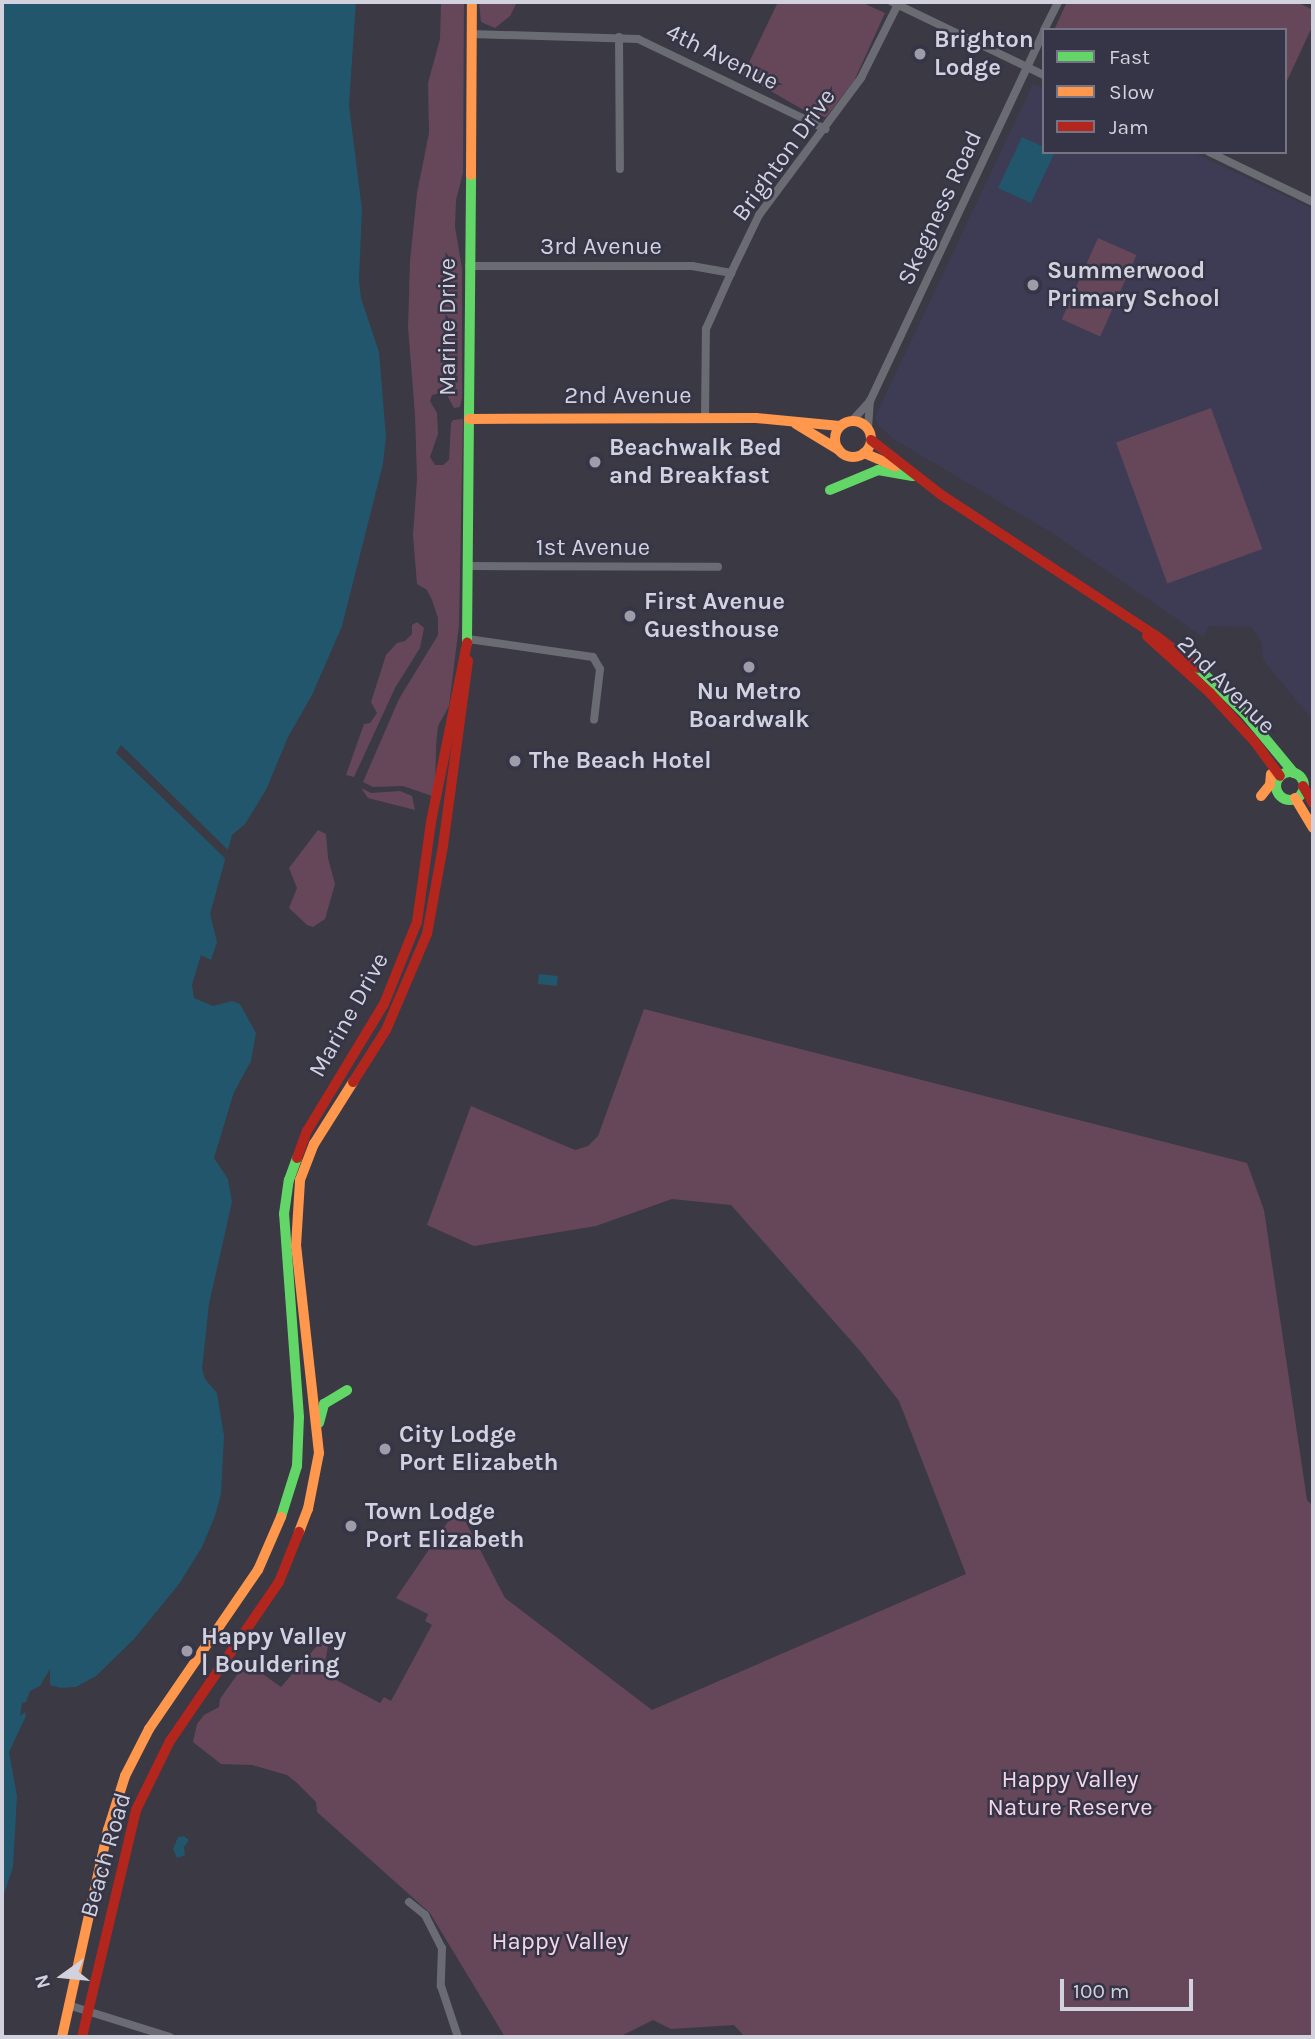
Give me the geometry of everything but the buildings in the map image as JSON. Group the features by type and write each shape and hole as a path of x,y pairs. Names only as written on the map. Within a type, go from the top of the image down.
{"main road":[{"name":"Marine Drive","path":"299,1393 285,1247 284,1214 289,1180 307,1130 384,1004 414,935 436,796 468,639 472,2"},
{"name":"2nd Avenue","path":"469,419 705,418 787,420 840,426"},
{"name":"2nd Avenue","path":"787,420 807,429 840,451"},
{"path":"852,421 868,428 871,440 864,453 853,457 840,451 835,441 840,426 852,421"},
{"name":"2nd Avenue","path":"871,440 911,473 1138,626 1205,681 1245,714 1300,777 1313,803"},
{"name":"2nd Avenue","path":"864,453 911,473"},
{"path":"830,490 865,472 878,470 911,473"},
{"name":"Marine Drive","path":"313,1392 296,1246 300,1180 314,1144 386,1030 419,957 432,914 446,824 466,680 466,652"},
{"name":"2nd Avenue","path":"1205,681 1280,776 1276,783 1279,794 1286,799 1296,798 1313,828"},
{"path":"1255,742 1271,771 1270,785 1261,796"},
{"path":"1280,776 1294,773"},
{"path":"1296,798 1303,786"},
{"path":"317,1430 324,1405 347,1390"},
{"name":"Beach Road","path":"82,2037 136,1810 163,1752 279,1581 295,1546 318,1467 313,1392"},
{"name":"Beach Road","path":"62,2037 108,1830 120,1791 149,1729 258,1570 289,1497 297,1466 299,1393"}],"street":[{"name":"Skegness Road","path":"1045,28 1058,2"},
{"path":"896,3 1042,74"},
{"name":"Brighton Drive","path":"705,418 706,329 759,215 861,78 896,3"},
{"name":"4th Avenue","path":"471,34 619,37 643,40 825,129"},
{"name":"Skegness Road","path":"852,421 870,401 1042,34"},
{"path":"619,37 620,169"},
{"path":"1213,154 1313,200"},
{"name":"3rd Avenue","path":"469,266 692,266 732,273"},
{"name":"Skegness Road","path":"868,428 870,401"},
{"name":"1st Avenue","path":"468,566 718,567"},
{"path":"468,639 593,657 600,669 594,720"},
{"path":"410,1902 425,1915 442,1948 441,1986 458,2037"},
{"path":"68,2004 170,2037"}],"shaded area":[{"path":"1033,84 1042,87 1042,154 1196,154 1313,209 1313,720 1263,660 1262,643 1251,627 1209,626 1203,637 1052,533 892,438 878,425 875,417"}],"green space":[{"path":"441,2 464,2 463,173 456,200 455,227 462,268 462,398 460,407 454,408 445,392 432,395 430,401 437,413 438,434 430,457 435,465 443,465 449,460 451,423 453,420 463,419 459,625 449,706 438,726 435,797 403,786 373,787 363,782 399,699 438,635 438,618 432,600 427,590 417,584 413,535 417,479 415,415 408,327 410,261 417,193 429,133 428,83 440,39"},
{"path":"479,2 517,2 510,16 495,28 481,22"},
{"path":"778,2 861,2 885,13 854,81 826,117 814,116 743,75"},
{"path":"1067,2 1297,2 1313,10 1313,25 1287,81 1287,28 1055,28"},
{"path":"1098,238 1136,255 1100,336 1062,319"},
{"path":"1211,408 1262,549 1167,583 1116,443"},
{"path":"417,622 424,628 420,648 395,688 354,777 346,775 364,724 370,723 377,713 371,702 386,655 397,643 405,641 412,634 412,625"},
{"path":"361,788 371,793 400,791 412,796 415,810 368,798"},
{"path":"318,830 326,834 328,858 335,884 325,919 313,927 307,925 289,908 297,888 289,868"},
{"name":"Happy Valley Nature Reserve","path":"644,1009 1247,1163 1264,1210 1307,1500 1313,1506 1313,2037 745,2037 734,2025 671,2029 653,2020 619,2037 505,2037 430,1913 317,1812 316,1802 297,1783 287,1775 252,1765 221,1764 193,1742 197,1724 204,1715 219,1707 220,1699 246,1662 281,1687 331,1630 323,1673 380,1703 384,1697 391,1701 432,1625 425,1621 428,1614 396,1598 458,1507 505,1598 652,1710 966,1574 899,1401 861,1352 731,1205 672,1199 596,1226 474,1246 427,1225 471,1106 575,1150 588,1146 598,1136"}],"water":[{"path":"2,2 356,2 349,105 362,210 359,279 361,298 379,352 386,437 383,464 342,626 312,695 288,737 266,790 245,824 232,835 210,914 217,942 211,960 201,955 192,985 194,998 213,1006 232,1001 240,1004 256,1033 251,1061 234,1092 214,1158 228,1179 232,1202 209,1304 202,1369 205,1379 217,1393 224,1436 221,1494 202,1547 179,1584 134,1639 96,1676 76,1687 61,1688 50,1685 50,1669 40,1686 30,1691 26,1702 22,1703 20,1716 25,1712 26,1716 9,1752 17,1796 13,1867 2,1900"},
{"path":"1022,137 1042,146 1042,154 1054,154 1031,203 998,188"},
{"path":"539,974 558,976 557,986 538,984"},
{"path":"184,1836 189,1840 184,1847 185,1855 177,1858 173,1849 178,1837"}],"pier":[{"path":"121,745 231,853 228,861 116,753"}],"traffic: fast":[{"path":"467,643 471,175"},
{"path":"830,490 878,470 912,476"},
{"path":"1198,668 1245,714 1294,773"},
{"path":"1290,772 1300,776 1304,786 1300,796 1290,800 1280,796 1276,786 1280,776 1290,772"},
{"path":"281,1517 297,1466 299,1417 284,1214 289,1180 297,1158"},
{"path":"319,1423 324,1404 347,1390"}],"traffic: slow":[{"path":"471,175 472,2"},
{"path":"469,419 756,418 840,426"},
{"path":"853,421 866,426 871,439 866,452 853,457 840,452 835,439 840,426 853,421"},
{"path":"796,424 839,450"},
{"path":"864,453 895,466"},
{"path":"1261,796 1270,785 1271,774"},
{"path":"1295,798 1313,828"},
{"path":"299,1532 308,1509 319,1453 296,1246 300,1180 314,1144 353,1082"},
{"path":"62,2037 108,1830 125,1776 149,1729 258,1570 281,1517"}],"traffic: jam":[{"path":"871,440 940,494 1155,635 1198,668"},
{"path":"1147,636 1210,693 1255,742 1280,776"},
{"path":"297,1158 307,1131 384,1004 417,922 431,822 467,643"},
{"path":"353,1082 386,1030 427,934 443,846 468,661"},
{"path":"1303,786 1313,803"},
{"path":"82,2037 136,1810 170,1741 279,1582 299,1532"}],"place":[{"name":"Brighton Lodge","path":"920,54"},
{"name":"Summerwood Primary School","path":"1033,285"},
{"name":"Beachwalk Bed and Breakfast","path":"595,462"},
{"name":"First Avenue Guesthouse","path":"630,616"},
{"name":"Nu Metro Boardwalk","path":"749,667"},
{"name":"The Beach Hotel","path":"515,761"},
{"name":"City Lodge Port Elizabeth","path":"385,1449"},
{"name":"Town Lodge Port Elizabeth","path":"351,1526"},
{"name":"Happy Valley | Bouldering","path":"187,1651"}],"park label":[{"name":"Happy Valley","path":"560,1942"}]}
